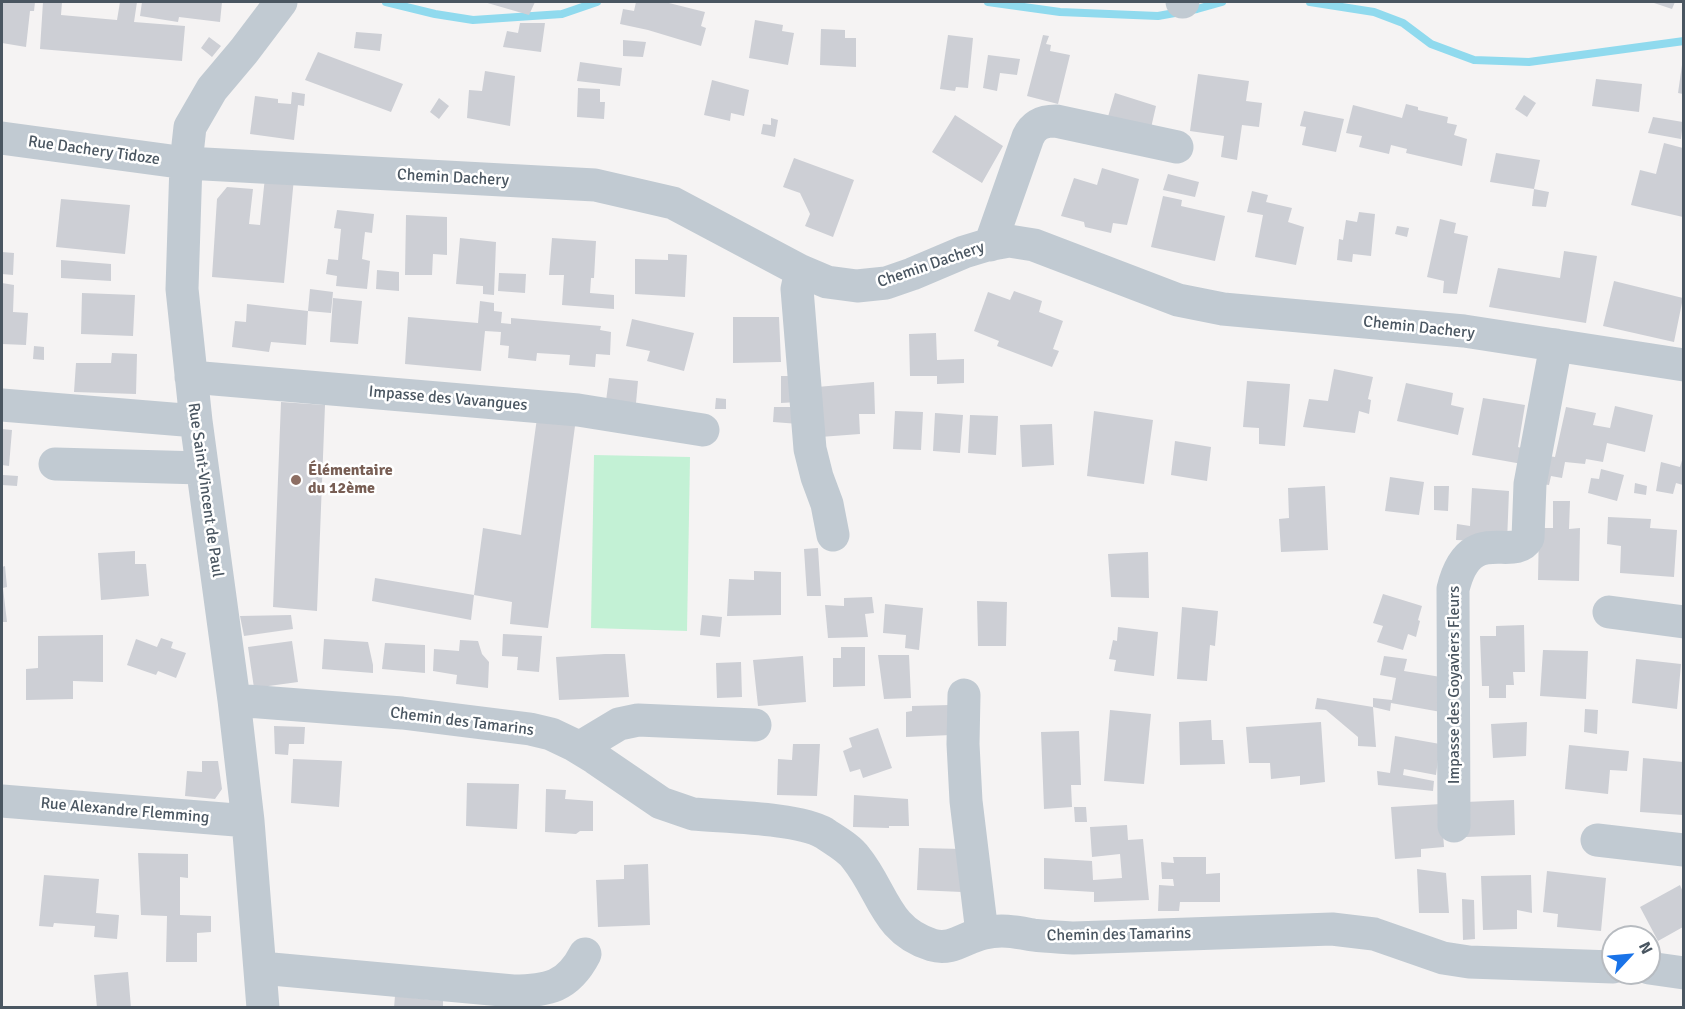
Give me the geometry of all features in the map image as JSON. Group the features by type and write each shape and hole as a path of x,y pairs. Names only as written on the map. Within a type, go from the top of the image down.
{"street":[{"name":"Rue Saint-Vincent de Paul","path":"263,1008 248,821 196,421 182,289 186,163 190,127 212,89 281,2"},
{"path":"990,245 1028,137 1038,124 1056,121 1177,147"},
{"name":"Rue Dachery Tidoze","path":"2,138 186,163"},
{"name":"Chemin Dachery","path":"186,163 595,185 673,203 801,271 827,282 857,286 886,283 964,252 1009,241 1034,245 1178,300 1223,309 1464,331 1683,365"},
{"path":"801,271 798,289 810,449 827,504 833,535"},
{"name":"Impasse des Goyaviers Fleurs","path":"1454,826 1453,589 1457,571 1467,556 1479,549 1518,546 1526,542 1528,538 1530,484 1556,345"},
{"name":"Impasse des Vavangues","path":"191,377 578,410 703,430"},
{"path":"2,405 196,421"},
{"path":"55,464 202,468"},
{"path":"1609,612 1683,622"},
{"path":"964,695 963,744 966,801 982,933"},
{"name":"Chemin des Tamarins","path":"234,700 402,713 530,729 551,734 579,748 661,803 676,810 693,814 804,825 822,832 856,857 888,913 899,927 931,945 944,947 982,933 1007,930 1074,938 1332,929 1374,934 1443,957 1469,962 1601,967"},
{"path":"579,748 619,724 638,720 755,725"},
{"name":"Rue Alexandre Flemming","path":"2,801 248,821"},
{"path":"1597,840 1683,850"},
{"path":"261,968 513,991 536,991 553,987 566,979 578,967 585,954"},
{"path":"1661,970 1683,973"}],"green space":[{"path":"594,455 690,457 687,631 591,628"}],"building":[{"path":"2,2 35,2 34,11 30,11 26,47 2,43"},
{"path":"43,2 62,2 61,15 117,20 120,2 137,2 134,22 185,26 182,61 40,49"},
{"path":"142,2 222,2 220,22 179,17 178,22 140,16"},
{"path":"484,2 535,2 529,15"},
{"path":"636,2 665,2 705,12 701,26 706,28 701,46 620,24 623,9 634,11"},
{"path":"1651,2 1675,2 1672,9"},
{"path":"755,20 783,25 782,31 794,33 788,65 749,58"},
{"path":"520,23 545,23 541,52 503,47 507,31 518,33"},
{"path":"821,29 845,30 845,38 856,38 856,67 820,65"},
{"path":"356,32 382,34 380,51 354,48"},
{"path":"948,35 973,38 968,88 956,87 955,91 940,89"},
{"path":"1043,35 1049,36 1046,44 1051,45 1050,51 1070,55 1058,104 1027,96"},
{"path":"209,37 221,46 212,57 201,48"},
{"path":"623,40 646,42 643,57 623,56"},
{"path":"318,52 403,84 391,112 305,80"},
{"path":"988,55 1020,59 1017,75 1000,73 997,91 983,88"},
{"path":"580,62 622,68 620,86 577,81"},
{"path":"1683,65 1683,94 1678,93"},
{"path":"485,71 515,76 510,126 467,118 469,90 482,91"},
{"path":"1198,74 1249,81 1246,101 1262,103 1259,127 1242,125 1237,160 1221,157 1224,136 1190,131"},
{"path":"1596,79 1642,84 1639,112 1592,106"},
{"path":"712,80 749,90 744,116 731,113 730,121 704,115"},
{"path":"578,88 600,89 600,102 605,102 604,119 577,117"},
{"path":"292,92 305,94 304,106 298,105 294,140 250,134 255,96 278,99 278,103 291,104"},
{"path":"1115,93 1156,106 1151,128 1107,120"},
{"path":"1524,95 1536,103 1527,117 1515,109"},
{"path":"439,98 449,106 439,119 430,112"},
{"path":"1406,104 1418,107 1418,110 1448,117 1447,123 1457,125 1454,135 1467,139 1462,166 1406,153 1407,149 1391,145 1389,154 1359,147 1362,136 1346,133 1353,105 1402,118"},
{"path":"1304,111 1344,119 1336,152 1302,145 1306,127 1300,126"},
{"path":"955,115 1003,146 982,183 932,152"},
{"path":"1653,117 1683,122 1681,139 1648,133"},
{"path":"771,118 778,120 775,137 761,134 763,124 771,125"},
{"path":"1664,143 1683,148 1683,217 1631,205 1640,170 1656,174"},
{"path":"1496,153 1540,160 1534,189 1490,182"},
{"path":"794,158 854,180 833,237 805,226 810,214 800,193 783,187"},
{"path":"1102,168 1139,179 1127,225 1113,223 1111,233 1085,227 1084,222 1061,216 1074,178 1097,185"},
{"path":"1168,174 1199,182 1195,197 1163,190"},
{"path":"265,177 294,178 284,283 212,277 217,199 227,187 253,189 249,224 260,225"},
{"path":"1534,189 1549,192 1546,207 1532,206"},
{"path":"1252,191 1268,195 1266,202 1292,208 1288,222 1304,227 1296,265 1255,257 1263,215 1247,212"},
{"path":"1163,196 1182,200 1181,206 1225,216 1215,261 1151,247"},
{"path":"61,199 130,205 125,254 56,247"},
{"path":"337,210 374,214 372,233 365,232 362,259 370,261 367,289 336,286 337,276 326,274 328,259 338,260 341,229 334,228"},
{"path":"1359,212 1375,214 1371,256 1353,254 1352,262 1337,260 1339,239 1343,240 1346,220 1357,222"},
{"path":"406,215 447,217 447,255 433,254 432,275 405,275"},
{"path":"1440,219 1456,223 1454,233 1468,236 1457,294 1443,293 1444,281 1427,277"},
{"path":"1397,226 1409,228 1407,237 1395,234"},
{"path":"460,238 496,242 494,295 483,294 483,286 456,284"},
{"path":"552,238 596,241 594,278 591,278 590,293 614,295 614,309 562,305 564,275 549,275"},
{"path":"1564,251 1597,256 1586,323 1489,307 1498,268 1560,278"},
{"path":"2,252 14,253 13,275 2,274"},
{"path":"668,254 687,255 685,297 635,294 635,259 668,260"},
{"path":"61,260 111,264 111,281 61,278"},
{"path":"377,270 399,272 399,291 376,289"},
{"path":"499,273 526,274 525,293 498,291"},
{"path":"1614,281 1683,298 1674,342 1603,326"},
{"path":"2,283 14,285 13,312 28,313 26,345 2,344"},
{"path":"310,289 333,292 331,313 308,311"},
{"path":"1014,291 1042,301 1039,312 1063,321 1053,349 1059,351 1052,367 997,346 999,341 974,331 988,292 1010,300"},
{"path":"82,293 135,295 133,336 81,334"},
{"path":"333,298 362,301 358,344 330,342"},
{"path":"480,301 494,303 494,311 502,312 501,323 511,324 511,318 601,326 600,330 611,332 610,355 596,354 595,367 569,365 570,355 537,353 536,361 508,358 509,346 500,345 501,332 485,331 481,371 405,364 408,317 478,323"},
{"path":"247,304 308,311 306,345 271,342 269,352 232,347 235,321 246,322"},
{"path":"733,317 779,317 781,362 733,363"},
{"path":"632,319 694,333 684,371 647,361 650,351 626,346"},
{"path":"936,333 937,360 964,359 964,383 937,384 937,376 910,376 909,334"},
{"path":"34,346 44,347 44,360 33,359"},
{"path":"112,353 137,354 136,394 74,392 76,363 111,363"},
{"path":"1334,369 1373,377 1368,399 1371,400 1369,414 1359,411 1355,433 1303,427 1309,399 1328,401"},
{"path":"781,376 797,376 798,402 781,403"},
{"path":"609,378 638,381 636,403 606,401"},
{"path":"1247,381 1290,384 1285,446 1259,444 1259,428 1243,427"},
{"path":"874,382 875,414 859,414 860,434 820,437 817,387"},
{"path":"1406,383 1453,393 1451,405 1464,408 1458,435 1397,421"},
{"path":"716,398 726,399 726,409 715,409"},
{"path":"1483,398 1525,405 1518,447 1525,449 1522,464 1472,455"},
{"path":"281,402 325,405 317,611 273,607"},
{"path":"1615,406 1653,415 1645,452 1607,443 1603,462 1586,459 1585,464 1565,462 1562,478 1551,476 1549,485 1536,483 1542,455 1555,457 1566,407 1596,413 1593,425 1610,428"},
{"path":"774,407 798,407 799,424 773,422"},
{"path":"895,411 923,412 921,450 893,449"},
{"path":"1094,411 1153,420 1144,484 1087,476"},
{"path":"935,413 963,415 960,453 933,451"},
{"path":"970,415 998,416 996,455 968,453"},
{"path":"537,418 575,426 548,628 510,624 512,602 474,595 483,528 521,535"},
{"path":"1052,424 1054,465 1022,467 1020,425"},
{"path":"2,429 12,430 9,466 2,465"},
{"path":"1175,441 1211,447 1207,481 1171,475"},
{"path":"1683,457 1683,485 1676,483 1673,494 1656,491 1661,462 1680,467"},
{"path":"1601,469 1624,475 1617,501 1588,493 1591,478 1599,479"},
{"path":"3,475 18,476 17,486 2,485"},
{"path":"1390,477 1424,482 1419,515 1385,511"},
{"path":"1635,483 1647,486 1646,495 1634,493"},
{"path":"1325,486 1328,550 1281,552 1279,519 1289,518 1288,488"},
{"path":"1434,486 1449,486 1448,511 1434,510"},
{"path":"1472,488 1509,491 1507,542 1456,540 1457,524 1470,526"},
{"path":"1553,501 1570,501 1569,529 1580,528 1579,581 1538,580 1539,528 1553,528"},
{"path":"1608,517 1651,519 1650,528 1677,530 1674,577 1620,573 1621,546 1607,544"},
{"path":"818,548 821,596 807,596 804,549"},
{"path":"135,551 135,564 146,564 149,596 101,600 98,553"},
{"path":"1148,552 1149,598 1111,597 1108,554"},
{"path":"5,566 7,587 3,588 7,622 2,622 2,567"},
{"path":"754,571 781,572 781,615 727,616 729,579 754,580"},
{"path":"375,578 474,595 471,620 372,601"},
{"path":"1383,594 1422,606 1416,637 1408,634 1403,650 1377,642 1383,626 1373,623"},
{"path":"872,597 874,613 865,614 868,637 828,638 825,605 844,606 844,598"},
{"path":"977,601 1007,602 1006,646 978,646"},
{"path":"885,604 923,608 919,650 905,648 906,635 883,633"},
{"path":"1182,607 1218,611 1215,646 1210,645 1207,681 1177,679"},
{"path":"291,615 293,629 244,636 240,616"},
{"path":"702,615 722,617 720,637 700,635"},
{"path":"1524,625 1525,672 1513,672 1514,685 1506,685 1506,698 1489,698 1489,686 1482,686 1480,636 1496,636 1496,626"},
{"path":"1118,627 1158,632 1154,676 1114,671 1116,660 1109,659 1113,640 1117,641"},
{"path":"503,634 542,636 539,672 517,670 518,657 502,656"},
{"path":"103,635 103,682 73,681 73,699 26,700 26,669 38,668 38,636"},
{"path":"161,638 173,642 171,648 186,653 176,678 158,671 156,675 127,665 136,639 157,647"},
{"path":"324,639 368,642 373,673 322,669"},
{"path":"460,640 478,641 482,654 489,662 488,688 456,684 457,675 433,671 434,649 459,651"},
{"path":"292,641 298,682 254,688 248,647"},
{"path":"385,643 425,645 425,673 382,669"},
{"path":"841,647 865,647 865,686 833,687 833,658 841,658"},
{"path":"1543,650 1588,651 1586,699 1540,696"},
{"path":"625,654 629,697 559,700 556,657"},
{"path":"878,655 909,655 911,698 884,699"},
{"path":"803,656 806,702 758,706 753,660"},
{"path":"1384,656 1407,659 1404,671 1447,678 1441,712 1391,703 1390,711 1373,707 1373,698 1392,700 1396,678 1380,675"},
{"path":"1636,659 1681,664 1677,709 1632,703"},
{"path":"741,662 742,697 717,698 716,663"},
{"path":"1317,698 1373,707 1376,747 1358,746 1358,737 1326,710 1315,709"},
{"path":"950,705 951,735 906,737 906,712 912,711 912,706"},
{"path":"1585,709 1598,710 1597,734 1584,732"},
{"path":"1110,710 1151,714 1144,784 1104,781"},
{"path":"1211,720 1212,740 1223,740 1225,764 1180,765 1179,722"},
{"path":"1321,722 1325,782 1300,785 1300,776 1271,779 1270,763 1249,763 1246,727"},
{"path":"1527,722 1526,756 1493,758 1491,724"},
{"path":"274,726 305,727 304,744 289,744 288,755 275,754"},
{"path":"878,728 892,768 863,778 860,769 850,772 843,751 852,747 849,738"},
{"path":"1079,731 1081,785 1071,785 1072,807 1044,809 1041,732"},
{"path":"1395,736 1440,744 1436,775 1404,769 1403,775 1434,781 1433,791 1378,785 1377,771 1390,773"},
{"path":"793,744 820,744 817,796 777,795 778,759 792,760"},
{"path":"1569,745 1629,751 1627,771 1610,770 1608,794 1565,789"},
{"path":"1643,758 1683,762 1683,815 1640,812"},
{"path":"293,759 342,761 339,807 291,803"},
{"path":"202,761 218,761 222,789 215,799 185,796 187,771 202,772"},
{"path":"467,783 519,784 517,829 466,826"},
{"path":"546,789 566,790 565,799 593,801 593,831 580,831 576,834 545,832"},
{"path":"854,795 908,799 909,826 853,827"},
{"path":"1514,800 1515,835 1466,837 1465,802"},
{"path":"1441,804 1444,847 1421,849 1421,857 1395,859 1391,807"},
{"path":"1074,807 1086,807 1087,822 1075,822"},
{"path":"1127,825 1128,840 1143,839 1149,900 1094,902 1094,892 1044,889 1044,858 1092,861 1093,880 1122,878 1120,854 1092,857 1090,827"},
{"path":"919,848 963,849 962,892 917,890"},
{"path":"138,853 188,854 188,878 180,877 180,915 211,916 211,932 197,933 197,962 166,962 167,916 141,915"},
{"path":"1173,857 1206,857 1206,874 1220,873 1220,902 1180,902 1179,911 1158,911 1159,885 1174,886 1173,879 1162,879 1161,862 1174,863"},
{"path":"648,864 650,925 598,927 596,880 624,879 624,865"},
{"path":"1417,869 1446,873 1449,913 1419,913"},
{"path":"1547,871 1606,878 1601,931 1557,927 1558,914 1543,912"},
{"path":"44,875 99,879 96,913 119,915 117,939 94,937 95,926 54,923 53,927 39,926"},
{"path":"1531,875 1532,913 1517,910 1517,929 1483,930 1481,876"},
{"path":"1680,885 1683,892 1683,927 1661,939 1661,925 1650,925 1640,907"},
{"path":"1462,899 1474,900 1475,939 1463,940"},
{"path":"128,972 131,1008 97,1008 94,975"},
{"path":"395,996 443,1001 443,1008 394,1008"}],"waterway":[{"path":"386,2 435,14 473,20 562,14 597,2"},
{"path":"988,2 1060,12 1158,16 1222,2"},
{"path":"1310,2 1374,12 1403,23 1431,44 1474,60 1529,62 1684,41"}],"place":[{"name":"Élémentaire du 12ème","path":"296,480"}]}
